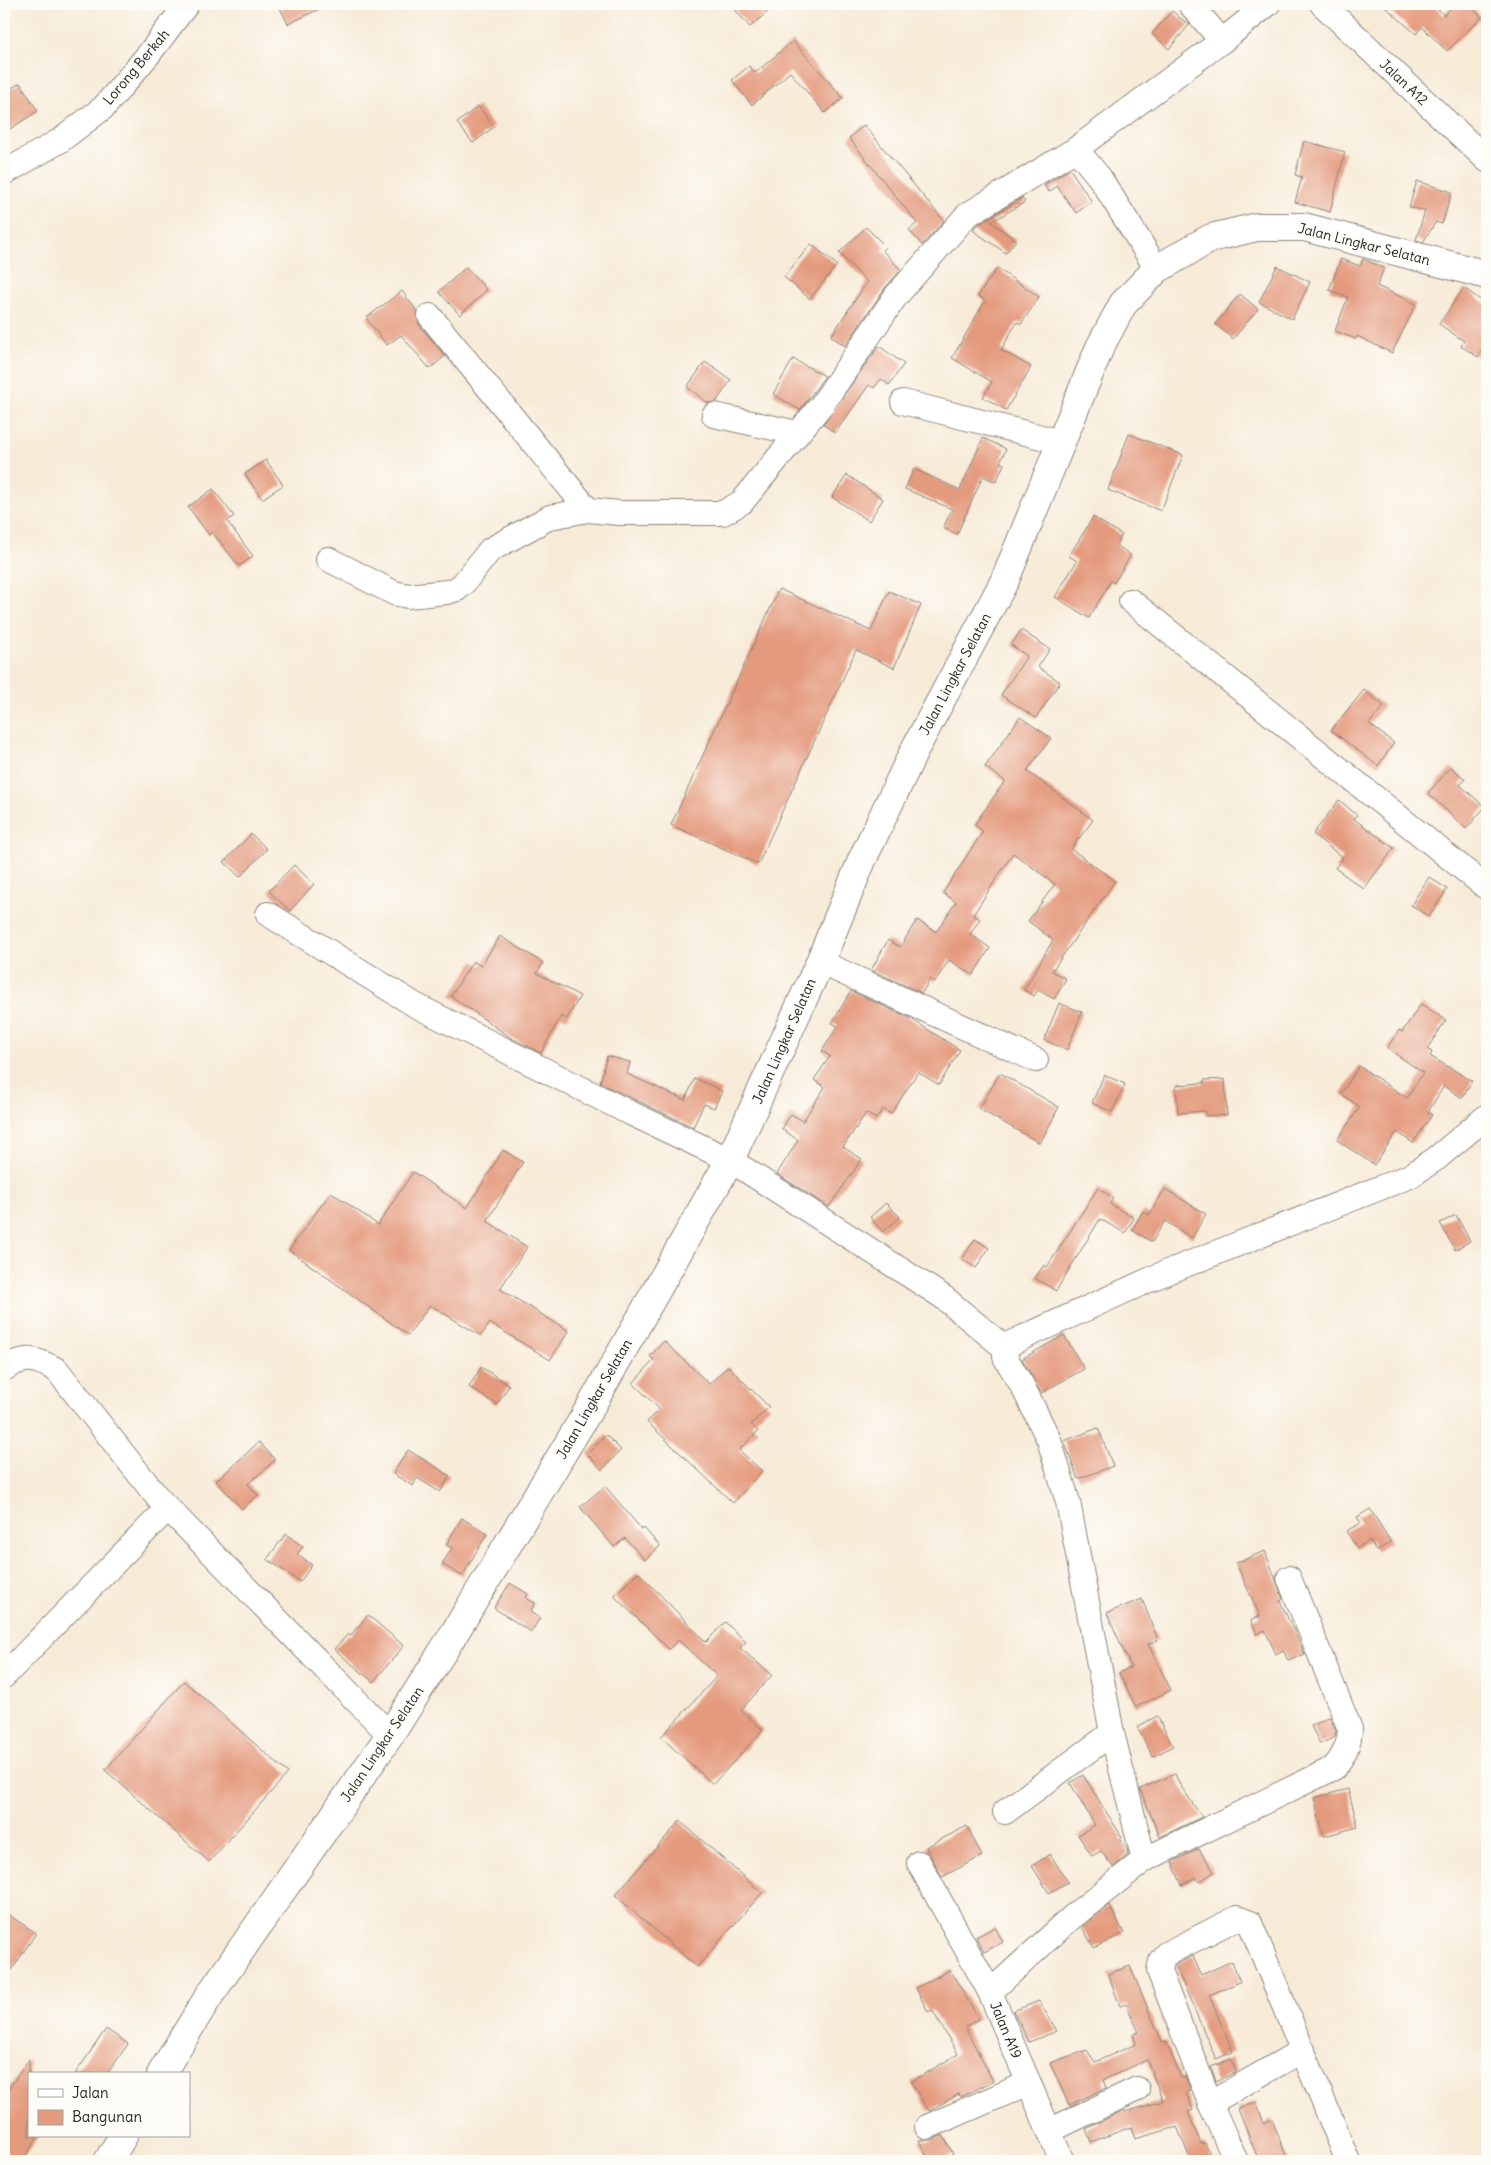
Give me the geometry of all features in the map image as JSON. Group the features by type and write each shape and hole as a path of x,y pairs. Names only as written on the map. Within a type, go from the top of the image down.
{"highway":[{"name":"Jalan Lingkar Selatan","path":"162,2072 209,1996 390,1735 591,1406 730,1160 820,962 862,860 916,747 1005,580 1100,347 1123,304 1157,268 1211,238 1257,227 1304,227 1487,275"},
{"path":"108,2161 122,2138"}],"street":[{"name":"Lorong Berkah","path":"4,174 61,140 104,107 148,55 187,4"},
{"path":"1190,4 1222,41"},
{"path":"328,559 394,592 408,596 447,592 457,589 463,584 490,550 503,542 519,536 550,517 588,510 723,513 742,502 823,403 896,296 967,215 1076,149 1222,41 1268,4"},
{"name":"Jalan A12","path":"1322,4 1487,160"},
{"path":"1076,149 1100,178 1157,268"},
{"path":"430,316 588,510"},
{"path":"903,402 1061,442"},
{"path":"714,415 797,433"},
{"path":"1131,601 1487,888"},
{"path":"268,914 415,1005 626,1111 730,1160 943,1297 1006,1349"},
{"path":"820,962 1036,1060"},
{"path":"1144,1860 1112,1733 1068,1502 1049,1440 1023,1386 1005,1357 1006,1349 1013,1342 1160,1275 1410,1176 1437,1158 1487,1116"},
{"path":"4,1369 18,1360 43,1362 56,1370 168,1508 390,1735"},
{"path":"4,1676 168,1508"},
{"path":"990,1992 1071,1918 1144,1860 1334,1768 1343,1757 1349,1745 1350,1729 1289,1578"},
{"path":"1005,1812 1112,1733"},
{"name":"Jalan A19","path":"919,1863 990,1992 1062,2161"},
{"path":"1236,2161 1210,2102 1158,1970 1161,1960 1166,1954 1237,1918 1250,1923 1348,2161"},
{"path":"1210,2102 1302,2050"},
{"path":"926,2127 1028,2083"},
{"path":"1049,2131 1137,2089"}],"building":[{"path":"278,4 330,4 288,24"},
{"path":"730,4 777,4 750,27"},
{"path":"1382,4 1432,4 1444,15 1454,4 1468,4 1482,17 1447,51 1422,27 1416,34"},
{"path":"1172,11 1189,25 1169,49 1152,34"},
{"path":"793,41 843,98 825,113 790,72 752,105 732,80 749,66 755,73"},
{"path":"20,83 38,111 4,133 4,93"},
{"path":"478,106 494,127 473,143 457,123"},
{"path":"864,125 944,221 922,245 909,230 917,223 849,138"},
{"path":"1304,141 1345,152 1330,212 1295,202 1302,177 1295,175"},
{"path":"1070,169 1092,202 1076,213 1057,186 1049,192 1044,185"},
{"path":"1417,181 1452,192 1442,224 1436,222 1423,242 1416,240 1425,211 1409,207"},
{"path":"1022,198 1025,202 991,222 1016,240 1006,253 975,232 973,229 976,226"},
{"path":"866,227 886,247 882,250 901,270 885,288 845,346 831,336 867,282 839,253"},
{"path":"811,244 837,265 810,299 784,277"},
{"path":"1341,259 1360,266 1363,259 1384,268 1377,286 1416,304 1392,353 1357,336 1356,339 1335,331 1348,297 1329,290"},
{"path":"1277,266 1310,282 1292,319 1259,302"},
{"path":"466,267 487,290 460,315 439,292"},
{"path":"997,268 1039,297 1021,324 1017,322 1001,350 1031,367 1006,410 983,397 992,382 952,358 985,301 978,296"},
{"path":"1464,288 1487,305 1487,341 1478,357 1461,346 1464,341 1439,324"},
{"path":"402,291 417,311 419,325 445,356 430,369 401,335 387,345 366,318"},
{"path":"1240,294 1258,309 1233,339 1215,324"},
{"path":"879,346 904,364 889,385 881,379 874,388 869,385 835,433 823,424"},
{"path":"793,359 825,376 800,410 773,394"},
{"path":"705,362 731,380 716,402 708,403 687,387"},
{"path":"1129,434 1183,455 1161,511 1108,490"},
{"path":"983,438 1006,449 1000,462 1004,464 996,482 983,476 957,534 943,528 952,509 905,489 914,469 960,490"},
{"path":"266,460 283,485 262,499 245,474"},
{"path":"847,475 883,499 869,521 832,497"},
{"path":"213,489 234,516 227,521 253,556 239,566 212,532 209,535 188,507"},
{"path":"1093,517 1122,535 1116,545 1131,555 1114,583 1111,581 1089,618 1055,597 1077,561 1069,556"},
{"path":"779,589 871,631 889,591 921,605 894,668 856,650 758,864 671,825"},
{"path":"1021,630 1050,649 1038,667 1060,682 1036,718 1001,695 1027,656 1011,645"},
{"path":"1364,690 1384,706 1369,724 1394,743 1378,766 1331,730"},
{"path":"1020,717 1051,738 1027,771 1093,820 1071,849 1115,881 1052,971 1066,979 1054,999 1038,990 1034,996 1024,990 1053,940 1028,921 1055,884 1013,853 973,915 980,919 970,934 990,948 973,975 949,960 935,982 930,979 922,993 871,970 888,940 900,947 917,920 936,932 956,902 943,893 983,831 974,825 1005,781 985,767"},
{"path":"1451,767 1465,779 1460,785 1485,807 1466,829 1428,793"},
{"path":"1339,800 1357,815 1354,819 1394,848 1364,889 1335,868 1343,858 1313,834"},
{"path":"251,834 267,849 240,877 224,862"},
{"path":"294,865 314,884 290,911 269,891"},
{"path":"1429,877 1447,889 1429,917 1411,905"},
{"path":"500,936 543,963 537,973 580,996 567,1019 561,1016 541,1053 511,1038 451,996 473,961 481,966"},
{"path":"851,991 908,1017 960,1050 939,1085 918,1072 891,1114 883,1109 876,1119 866,1113 843,1147 862,1159 829,1207 777,1174 798,1140 782,1129 791,1114 803,1121 825,1087 814,1080 830,1056 822,1051 838,1026 832,1023"},
{"path":"1059,1003 1082,1012 1067,1050 1044,1040"},
{"path":"1421,1004 1446,1020 1427,1049 1432,1052 1430,1056 1472,1081 1462,1098 1444,1086 1428,1112 1432,1115 1413,1143 1397,1132 1374,1165 1337,1140 1360,1107 1341,1094 1359,1066 1407,1098 1423,1073 1387,1048 1399,1030 1402,1032"},
{"path":"607,1056 630,1062 627,1074 685,1100 695,1078 722,1091 714,1108 704,1104 693,1127 600,1083"},
{"path":"1000,1073 1059,1107 1040,1143 979,1109"},
{"path":"1104,1075 1125,1084 1112,1112 1092,1103"},
{"path":"1225,1079 1227,1115 1206,1116 1205,1111 1178,1113 1176,1085 1204,1083 1204,1080"},
{"path":"503,1150 523,1162 487,1221 527,1247 500,1289 569,1331 550,1360 490,1323 481,1336 430,1305 408,1335 289,1250 331,1192 378,1225 413,1172 467,1208"},
{"path":"1098,1188 1113,1198 1110,1204 1134,1218 1125,1233 1100,1219 1056,1291 1035,1278 1044,1265 1047,1267"},
{"path":"1165,1189 1206,1214 1192,1238 1165,1221 1152,1242 1132,1230 1143,1211 1149,1215"},
{"path":"886,1203 900,1217 883,1232 870,1217"},
{"path":"1456,1215 1470,1241 1455,1250 1440,1223"},
{"path":"975,1239 989,1248 976,1268 962,1259"},
{"path":"1064,1335 1084,1369 1041,1393 1022,1359"},
{"path":"664,1341 709,1384 728,1366 769,1407 751,1424 758,1431 739,1450 762,1471 733,1503 647,1422 659,1409 633,1383 654,1360 650,1356"},
{"path":"481,1367 509,1385 497,1405 469,1387"},
{"path":"1098,1428 1113,1466 1078,1479 1064,1441"},
{"path":"606,1435 621,1450 602,1470 587,1454"},
{"path":"259,1442 275,1460 248,1484 258,1495 242,1509 216,1481"},
{"path":"408,1450 450,1476 440,1492 417,1478 413,1486 393,1474"},
{"path":"605,1486 642,1530 644,1528 660,1546 645,1560 625,1538 614,1547 580,1507"},
{"path":"1370,1509 1391,1542 1376,1551 1370,1540 1357,1548 1346,1531 1361,1523 1357,1517"},
{"path":"462,1518 487,1534 462,1576 442,1564 452,1548 446,1545"},
{"path":"286,1534 303,1547 297,1554 312,1565 300,1582 267,1559"},
{"path":"1265,1551 1283,1599 1280,1601 1305,1654 1288,1661 1283,1650 1276,1654 1265,1630 1257,1634 1251,1620 1260,1616 1236,1563"},
{"path":"638,1572 706,1642 725,1622 746,1642 740,1648 772,1675 741,1710 763,1730 713,1784 661,1737 717,1676 678,1640 669,1649 614,1596"},
{"path":"510,1583 528,1594 526,1598 535,1603 530,1612 540,1618 531,1632 494,1608"},
{"path":"1142,1599 1158,1640 1148,1644 1171,1690 1136,1707 1119,1673 1131,1667 1107,1613"},
{"path":"368,1615 404,1646 373,1682 334,1649 348,1634 350,1636"},
{"path":"184,1681 288,1773 209,1862 105,1770"},
{"path":"1157,1716 1173,1746 1153,1757 1137,1727"},
{"path":"1330,1717 1336,1731 1335,1737 1320,1744 1311,1726"},
{"path":"1175,1774 1180,1785 1202,1817 1160,1837 1140,1789"},
{"path":"1083,1775 1122,1837 1120,1839 1127,1849 1128,1855 1113,1867 1101,1851 1092,1856 1078,1835 1095,1825 1070,1783"},
{"path":"1348,1789 1358,1827 1324,1836 1314,1798"},
{"path":"680,1821 762,1893 697,1967 615,1895"},
{"path":"967,1826 982,1856 942,1877 926,1847"},
{"path":"1199,1849 1214,1872 1199,1882 1196,1877 1182,1885 1172,1862"},
{"path":"1050,1854 1068,1882 1049,1893 1032,1866"},
{"path":"1109,1905 1124,1933 1094,1948 1082,1927"},
{"path":"4,1912 36,1933 4,1982"},
{"path":"995,1927 1003,1942 984,1952 976,1937"},
{"path":"1193,1956 1201,1975 1232,1961 1240,1982 1209,1995 1233,2052 1216,2059 1175,1965"},
{"path":"1130,1966 1162,2042 1166,2041 1181,2078 1185,2077 1191,2091 1186,2093 1193,2110 1188,2112 1201,2144 1205,2143 1213,2161 1191,2161 1177,2127 1135,2139 1131,2127 1091,2142 1086,2129 1124,2110 1125,2112 1163,2101 1147,2060 1103,2080 1106,2088 1069,2105 1050,2063 1087,2050 1095,2062 1136,2044 1133,2034 1139,2032 1126,2004 1120,2006 1108,1974"},
{"path":"950,1970 979,2019 965,2027 993,2081 961,2097 959,2094 929,2111 911,2082 958,2054 932,2010 928,2012 916,1988"},
{"path":"1039,2001 1057,2031 1029,2042 1013,2011"},
{"path":"106,2029 128,2044 108,2072 76,2072"},
{"path":"29,2059 28,2138 38,2138 22,2161 4,2161 4,2095"},
{"path":"1231,2059 1236,2072 1216,2081 1211,2067"},
{"path":"1256,2102 1264,2123 1272,2119 1288,2161 1259,2161 1238,2109"},
{"path":"943,2135 953,2154 939,2161 929,2161 919,2140 932,2140"}]}
